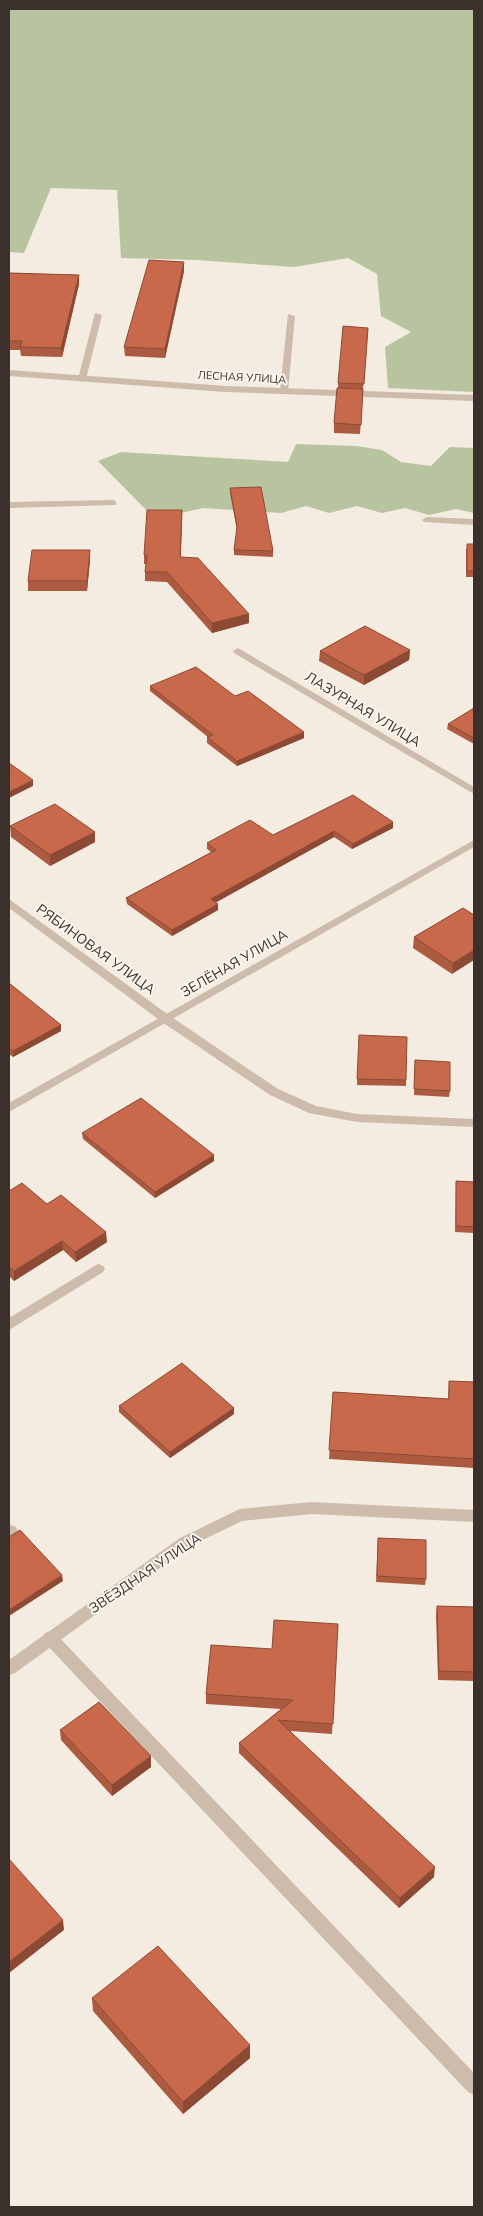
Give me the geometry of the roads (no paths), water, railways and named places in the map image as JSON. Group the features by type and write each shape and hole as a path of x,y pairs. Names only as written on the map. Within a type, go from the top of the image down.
{"street":[{"path":"82,379 98,315"},
{"path":"284,391 290,316"},
{"name":"ЛЕСНАЯ УЛИЦА","path":"9,373 284,391 474,398"},
{"path":"9,504 113,503"},
{"path":"427,520 474,522"},
{"name":"ЛАЗУРНАЯ УЛИЦА","path":"238,651 474,791"},
{"name":"ЗЕЛЁНАЯ УЛИЦА","path":"9,1108 474,843"},
{"name":"РЯБИНОВАЯ УЛИЦА","path":"9,903 166,1019 274,1092 313,1110 357,1118 474,1123"},
{"path":"11,1320 98,1269"},
{"name":"ЗВЁЗДНАЯ УЛИЦА","path":"9,1668 185,1542 240,1515 311,1508 474,1516"},
{"path":"50,1638 474,2086"}]}
